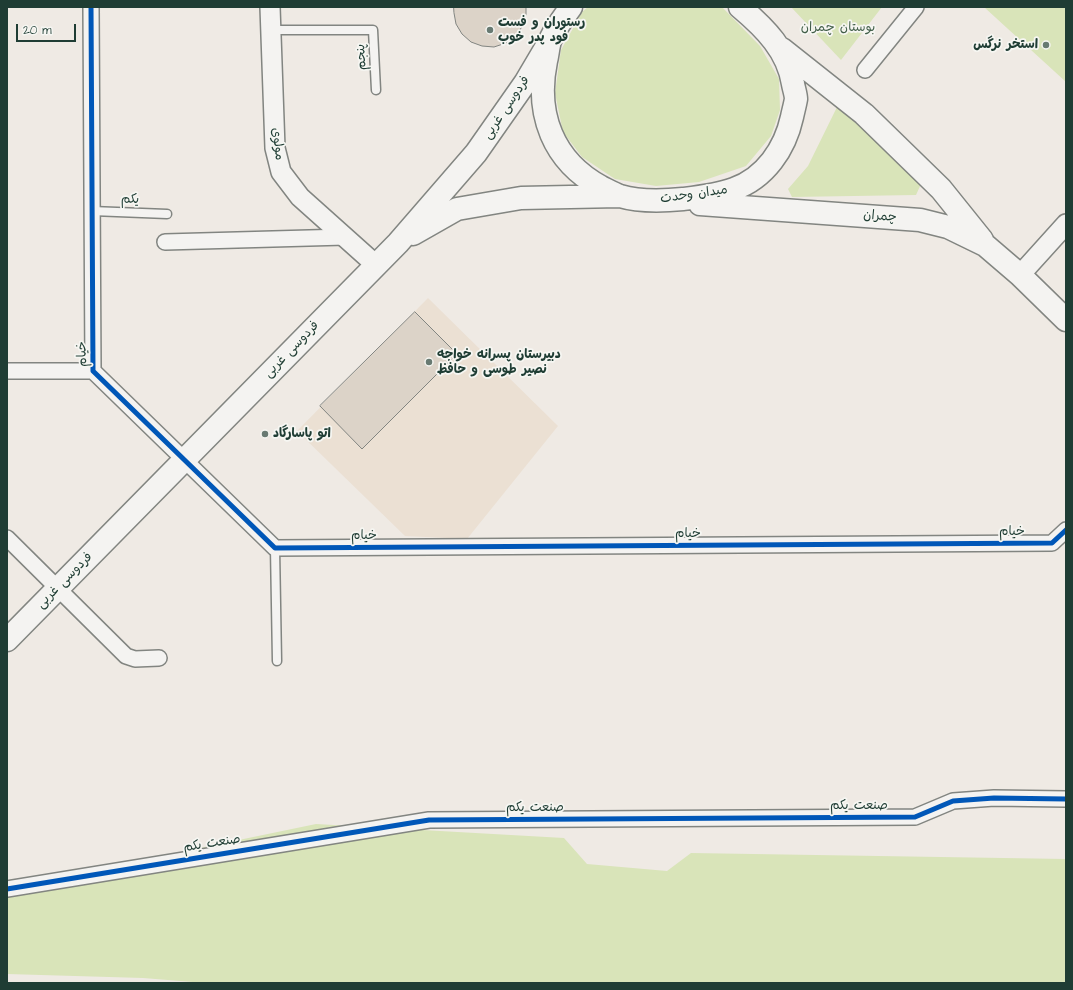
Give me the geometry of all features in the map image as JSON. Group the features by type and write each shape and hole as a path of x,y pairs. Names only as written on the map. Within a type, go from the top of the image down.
{"main road":[{"name":"میدان وحدت","path":"571,7 551,39 543,77 544,108 552,137 569,163 592,182 620,196"},
{"name":"میدان وحدت","path":"398,243 457,209 521,198 620,196 659,201 713,195 734,189 747,183 763,172 774,158 785,139 796,99 792,74 780,47 754,15 740,7"},
{"name":"فردوسی غربی","path":"7,640 398,243 476,153 525,83 551,39"},
{"path":"780,47 864,114 941,189 985,244"},
{"name":"چمران","path":"659,201 920,220 948,227 985,244 1020,275 1066,320"}],"street":[{"name":"خیام","path":"91,7 93,371 276,548 1052,543 1066,530"},
{"name":"مولوی","path":"270,7 275,148 281,172 300,197 376,265"},
{"path":"865,70 916,7"},
{"path":"1020,275 1066,224"},
{"path":"165,242 345,237"},
{"path":"7,372 93,371"},
{"path":"7,538 126,656 135,658 160,658"},
{"name":"صنعت یکم","path":"7,889 429,820 915,817 953,802 994,798 1066,799"}],"lane":[{"name":"پنجم","path":"271,30 373,30 376,90"},
{"name":"یکم","path":"92,211 167,214"},
{"path":"276,548 278,661"}],"shaded area":[{"name":"دبیرستان پسرانه خواجه نصیر طوسی و حافظ","path":"428,298 558,426 467,539 405,536 297,431"}],"green space":[{"path":"588,7 722,7 760,46 779,79 780,110 771,136 746,166 699,182 656,186 615,179 582,157 563,132 555,93 561,50 582,12"},
{"name":"بوستان چمران","path":"791,7 882,7 841,60"},
{"name":"استخر نرگس","path":"984,7 1066,7 1066,82"},
{"path":"838,105 921,184 916,195 792,197 788,189 808,166"},
{"path":"316,824 564,838 587,864 667,871 691,853 1066,859 1066,983 205,983 143,978 7,974 7,888"}],"building":[{"name":"رستوران و فست فود پدر خوب","path":"454,7 526,7 526,14 523,25 516,36 506,43 494,47 482,46 471,42 462,34 456,24"},
{"path":"415,312 457,354 362,449 320,406"}],"cycle path":[{"path":"91,7 93,371 275,548 1052,543 1066,530"},
{"path":"7,889 429,820 915,817 953,801 994,798 1066,799"}],"place":[{"name":"رستوران و فست فود پدر خوب","path":"490,30"},
{"name":"استخر نرگس","path":"1046,45"},
{"name":"دبیرستان پسرانه خواجه نصیر طوسی و حافظ","path":"429,362"},
{"name":"اتو پاسارگاد","path":"265,434"}]}
